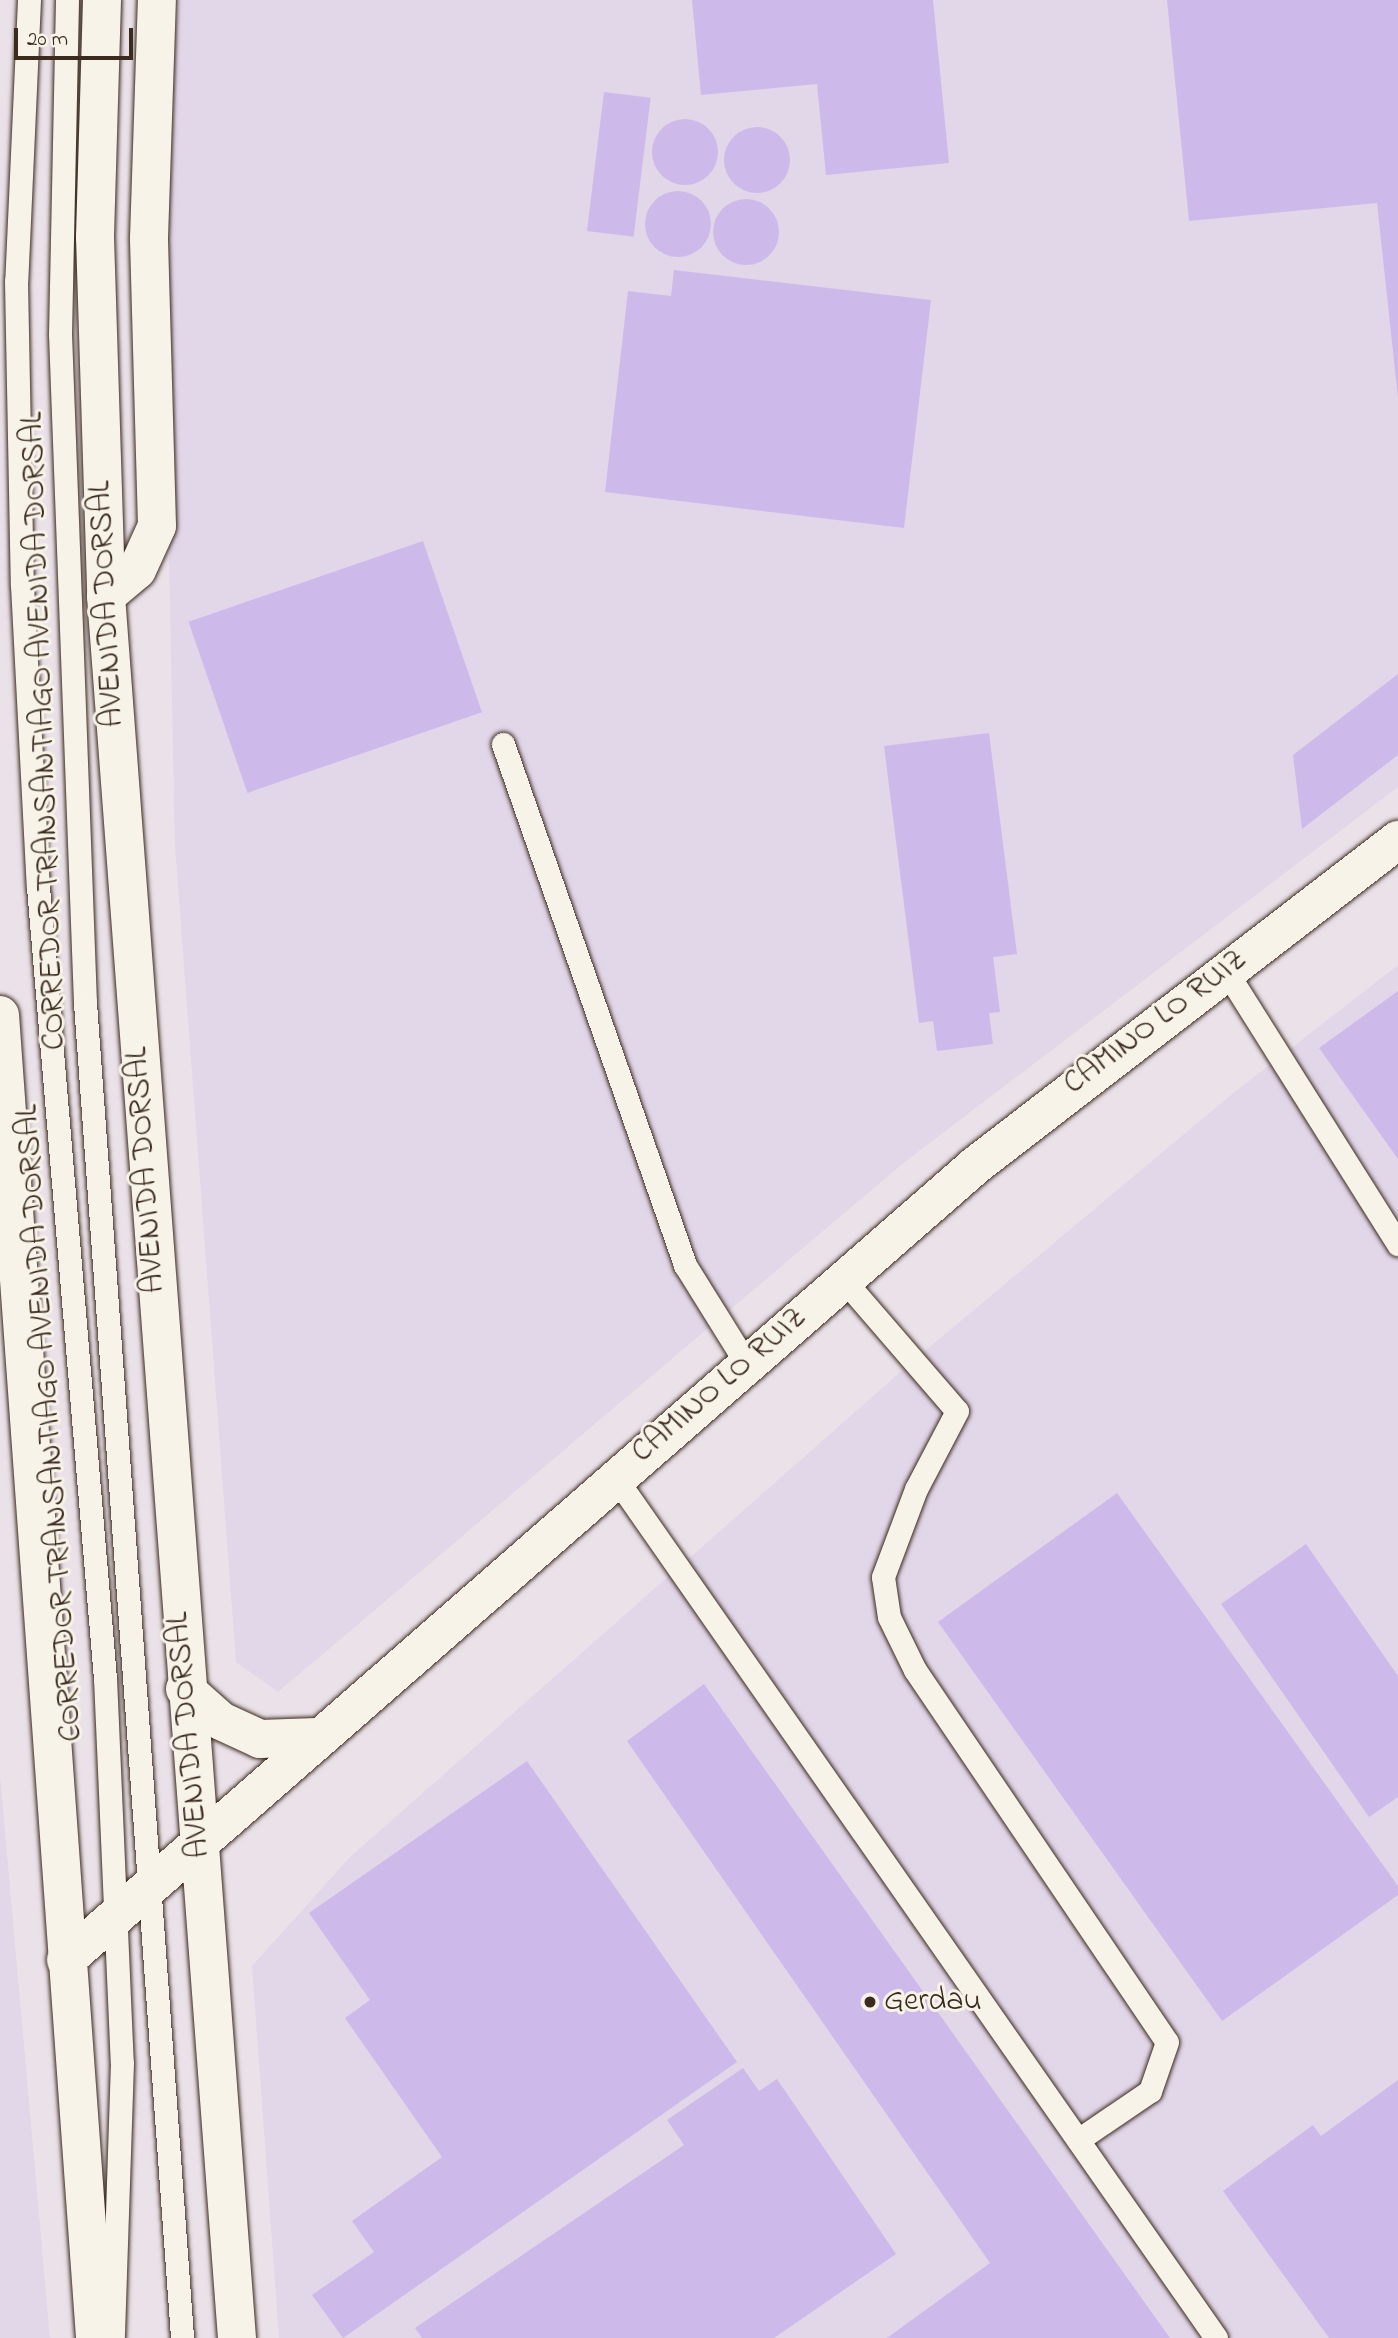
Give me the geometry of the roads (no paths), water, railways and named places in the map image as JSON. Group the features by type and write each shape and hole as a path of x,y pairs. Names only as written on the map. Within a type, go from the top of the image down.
{"main road":[{"name":"AVENIDA DORSAL","path":"102,0 95,237 106,596 185,1689 237,2338"},
{"path":"106,596 137,570 157,526 149,239 158,0"},
{"name":"CAMINO LO RUIZ","path":"66,1960 615,1477 1046,1107 1398,840"},
{"path":"0,1015 3,1152 95,2338"},
{"path":"185,1689 221,1721 260,1739 317,1737"}],"lane":[{"name":"CORREDOR TRANSANTIAGO AVENIDA DORSAL","path":"29,0 16,281 22,585 38,887 105,1678 122,2062 113,2338"},
{"name":"CORREDOR TRANSANTIAGO AVENIDA DORSAL","path":"67,0 60,334 85,1003 153,1882 182,2338"},
{"path":"503,744 685,1265 746,1363"},
{"path":"1226,971 1398,1244"},
{"path":"844,1279 957,1411 916,1489 883,1577 889,1617 915,1670 1167,2042 1150,2091 1078,2140"},
{"path":"615,1477 1216,2338"}],"place":[{"name":"Gerdau","path":"870,2002"}]}
